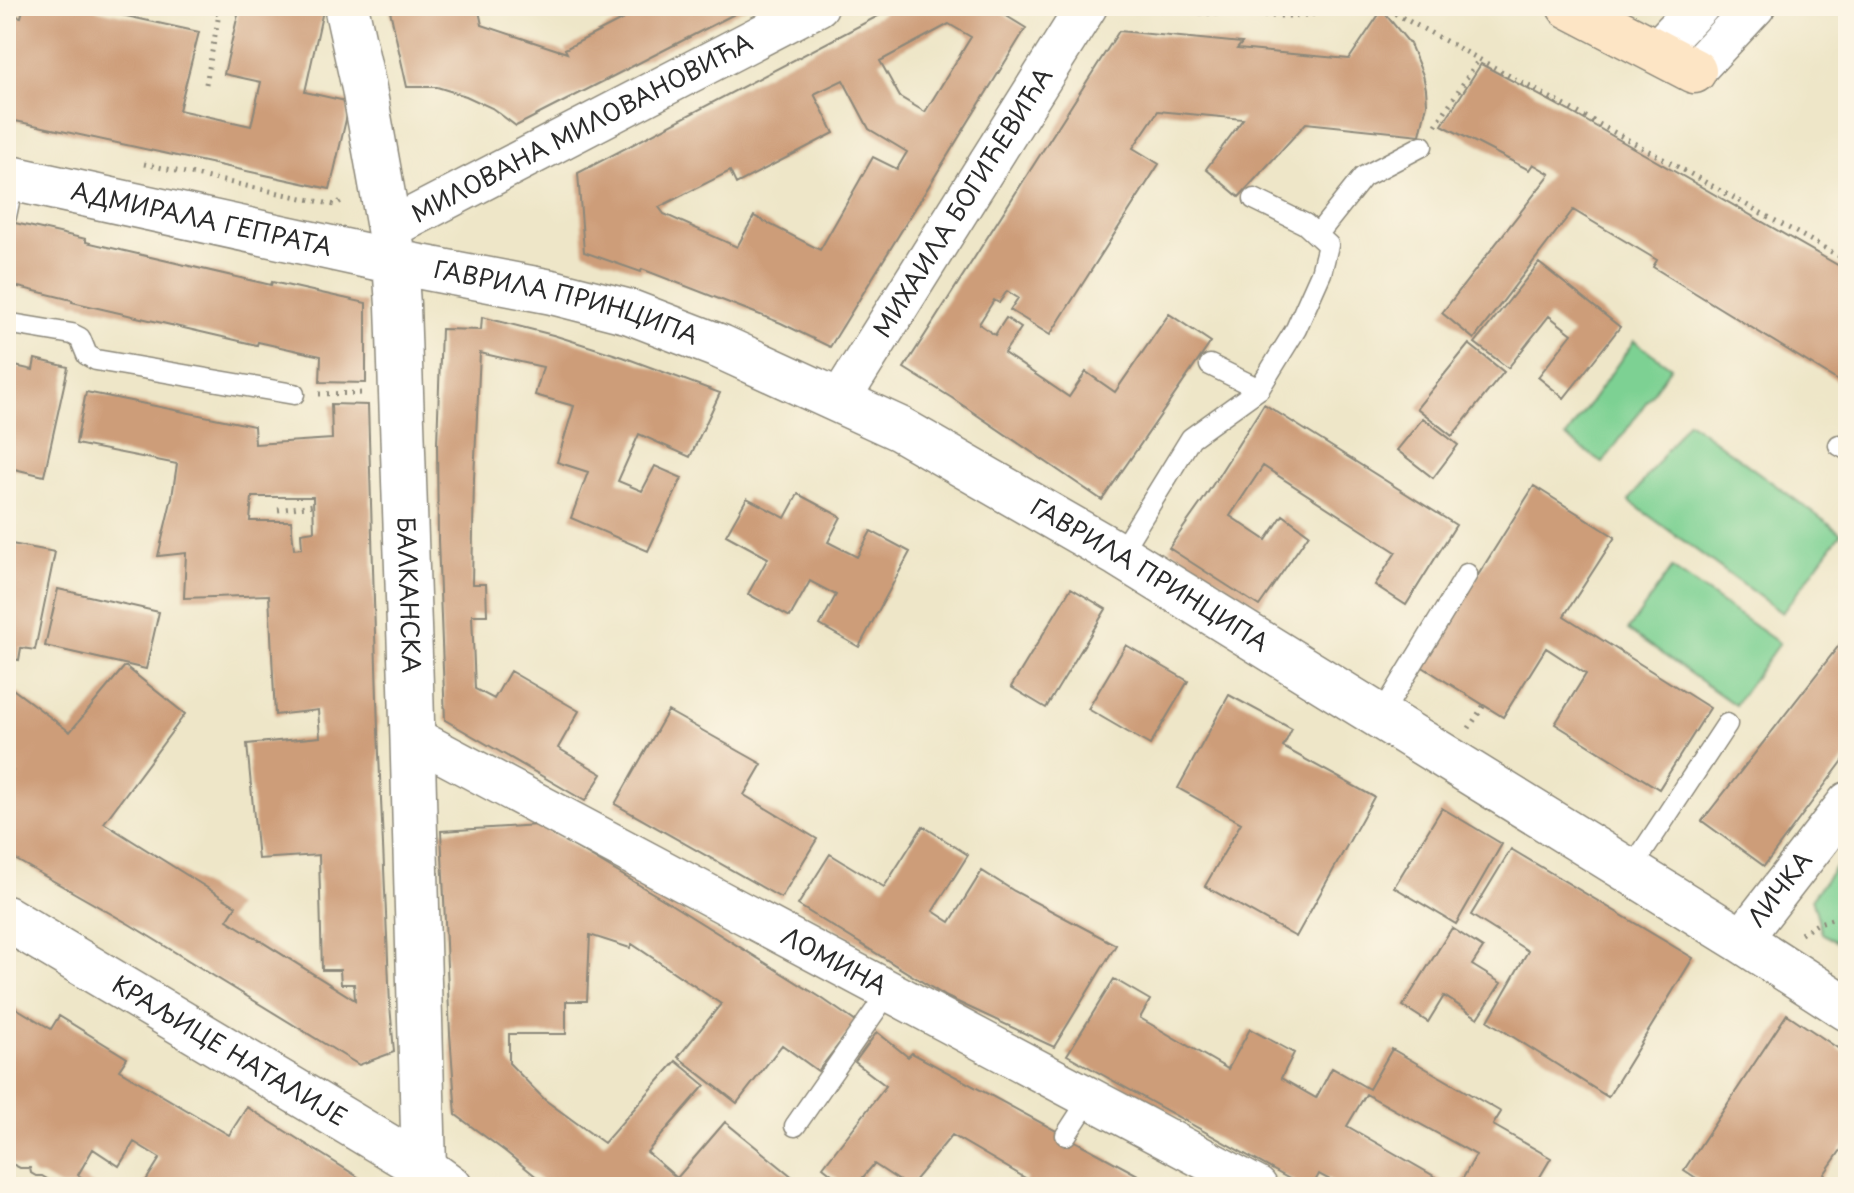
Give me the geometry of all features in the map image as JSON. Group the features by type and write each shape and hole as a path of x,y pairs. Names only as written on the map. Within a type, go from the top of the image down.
{"main road":[{"path":"1569,6 1694,71"}],"street":[{"name":"БАЛКАНСКА","path":"346,6 392,246 398,305 412,737 432,1181"},
{"name":"МИЛОВАНА МИЛОВАНОВИЋА","path":"392,246 818,6"},
{"path":"1656,51 1699,6"},
{"path":"1694,71 1755,6"},
{"name":"МИХАИЛА БОГИЋЕВИЋА","path":"839,401 1103,8"},
{"name":"АДМИРАЛА ГЕПРАТА","path":"9,191 392,246"},
{"name":"ГАВРИЛА ПРИНЦИПА","path":"392,246 630,312 721,347 900,429 1119,555 1848,1009"},
{"name":"ЛОМИНА","path":"412,737 1257,1187"},
{"name":"ЛИЧКА","path":"1741,940 1848,802"},
{"name":"КРАЉИЦЕ НАТАЛИЈЕ","path":"6,918 432,1181"}],"lane":[{"path":"1317,235 1363,177 1422,146"},
{"path":"1119,555 1191,438 1259,389 1296,329 1321,273 1328,245 1305,224 1254,199"},
{"path":"6,323 72,334 80,338 87,355 96,360 294,394"},
{"path":"1210,365 1259,389"},
{"path":"1380,717 1467,574"},
{"path":"1630,871 1727,724"},
{"path":"795,1126 889,991"},
{"path":"1066,1135 1090,1098"}],"path":[{"path":"206,84 219,14 210,6"},
{"path":"1103,8 1287,16 1374,6"},
{"path":"1381,6 1848,261"},
{"path":"1422,146 1479,59"},
{"path":"141,163 335,205"},
{"path":"294,394 368,393"},
{"path":"278,510 313,505"}],"green space":[{"path":"1634,341 1671,367 1603,463 1566,437"},
{"path":"1688,421 1841,533 1782,613 1629,501"},
{"path":"1672,568 1779,643 1735,705 1628,630"},
{"path":"1848,850 1848,950 1822,933 1812,898"}],"building":[{"path":"24,6 81,6 199,32 179,110 251,126 261,82 224,74 240,6 324,6 305,92 350,102 330,189 6,119 6,14 21,17"},
{"path":"389,6 478,6 482,25 567,53 565,49 635,13 631,6 750,6 516,126 492,108 466,96 437,87 407,87"},
{"path":"897,6 990,6 1026,28 830,347 781,323 642,269 641,272 584,252 578,173","holes":["949,24 971,37 925,112 900,97 880,61","843,80 869,129 907,152 897,169 873,157 820,250 754,216 737,247 664,214 659,207 730,171 736,184 834,133 814,94"]},
{"path":"1382,10 1410,44 1423,75 1427,104 1420,135 1306,123 1239,197 1206,169 1243,119 1158,111 1133,148 1159,164 1050,335 1010,310 1018,298 1007,291 999,303 994,300 979,324 995,335 1006,318 1021,328 1004,353 1069,397 1086,372 1115,392 1169,314 1211,342 1102,500 904,368 1119,31 1242,43 1237,49 1349,59"},
{"path":"1481,64 1848,271 1848,387 1653,267 1657,260 1573,210 1474,339 1442,313 1550,174 1533,164 1529,170 1442,125"},
{"path":"6,221 271,285 272,282 366,303 366,383 320,382 321,356 258,342 257,345 6,284"},
{"path":"1539,263 1620,327 1564,398 1538,377 1572,334 1549,316 1508,368 1475,343"},
{"path":"482,317 623,357 720,393 690,457 639,434 618,481 642,491 655,466 682,478 648,551 571,518 588,472 557,462 574,406 535,395 543,367 480,353 472,584 486,584 487,615 472,615 475,689 494,699 510,671 579,711 558,748 602,774 585,801 445,720 437,444 441,329 481,330"},
{"path":"1469,344 1504,372 1452,436 1417,408"},
{"path":"35,359 68,367 44,476 10,468 6,482 6,364 33,370"},
{"path":"86,392 254,426 255,444 332,439 331,404 368,405 378,731 394,1052 359,1065 129,924 6,854 6,784 13,771 6,766 6,684 70,732 125,666 185,714 104,823 236,906 227,920 355,1000 354,984 341,984 340,970 322,970 319,855 258,859 247,744 320,737 318,710 275,715 269,595 184,598 186,553 158,556 177,464 76,444","holes":["252,497 313,497 314,531 301,533 302,548 294,549 291,521 250,521"]},
{"path":"1264,404 1456,525 1406,605 1375,585 1396,552 1263,466 1230,516 1266,540 1283,515 1309,534 1259,606 1169,548"},
{"path":"1423,418 1458,445 1433,478 1397,450"},
{"path":"1534,486 1615,537 1564,616 1710,708 1659,789 1555,724 1586,674 1546,648 1503,717 1421,666"},
{"path":"798,494 841,517 828,542 857,557 871,531 910,552 859,647 820,625 836,595 810,581 790,617 748,594 768,558 726,535 747,498 785,518"},
{"path":"6,543 55,552 35,650 21,648 19,660 6,658"},
{"path":"1071,588 1106,609 1046,708 1011,687"},
{"path":"58,589 159,612 146,669 45,646"},
{"path":"1848,634 1848,754 1764,866 1702,821"},
{"path":"1126,645 1188,681 1150,745 1088,709"},
{"path":"1229,695 1292,729 1283,747 1374,797 1296,937 1205,886 1241,823 1178,788"},
{"path":"668,711 762,764 744,795 817,839 781,898 615,804"},
{"path":"1442,808 1502,844 1456,924 1394,887"},
{"path":"538,825 661,898 856,1022 818,1071 782,1045 737,1103 678,1057 721,1004 632,944 630,948 590,935 587,1001 566,1001 566,1034 509,1034 509,1063 545,1100 604,1143 676,1061 705,1085 647,1152 677,1178 725,1122 805,1187 549,1187 456,1115 441,831"},
{"path":"923,826 968,855 933,911 950,922 982,871 1116,945 1054,1047 947,997 798,905 830,854 884,887"},
{"path":"1511,849 1693,958 1608,1097 1488,1021 1528,951 1471,915"},
{"path":"1452,928 1483,948 1472,965 1501,983 1478,1018 1444,996 1428,1022 1403,1006"},
{"path":"1114,979 1150,1000 1140,1018 1228,1069 1250,1029 1294,1053 1281,1078 1316,1098 1332,1068 1369,1089 1392,1049 1501,1112 1493,1125 1551,1158 1534,1187 1458,1187 1476,1155 1366,1094 1347,1126 1453,1187 1343,1187 1319,1174 1312,1187 1304,1187 1067,1055"},
{"path":"6,1002 51,1029 59,1016 127,1058 119,1070 229,1135 247,1107 374,1187 142,1187 160,1158 134,1142 119,1166 93,1149 78,1175 97,1187 61,1187 31,1173 30,1168 20,1168 10,1163 6,1156"},
{"path":"1787,1014 1848,1055 1848,1140 1815,1187 1710,1187 1684,1170"},
{"path":"877,1032 908,1057 912,1053 1160,1187 1022,1187 1027,1179 952,1135 909,1187 874,1164 855,1187 848,1187 823,1167 886,1086 855,1062"}]}
